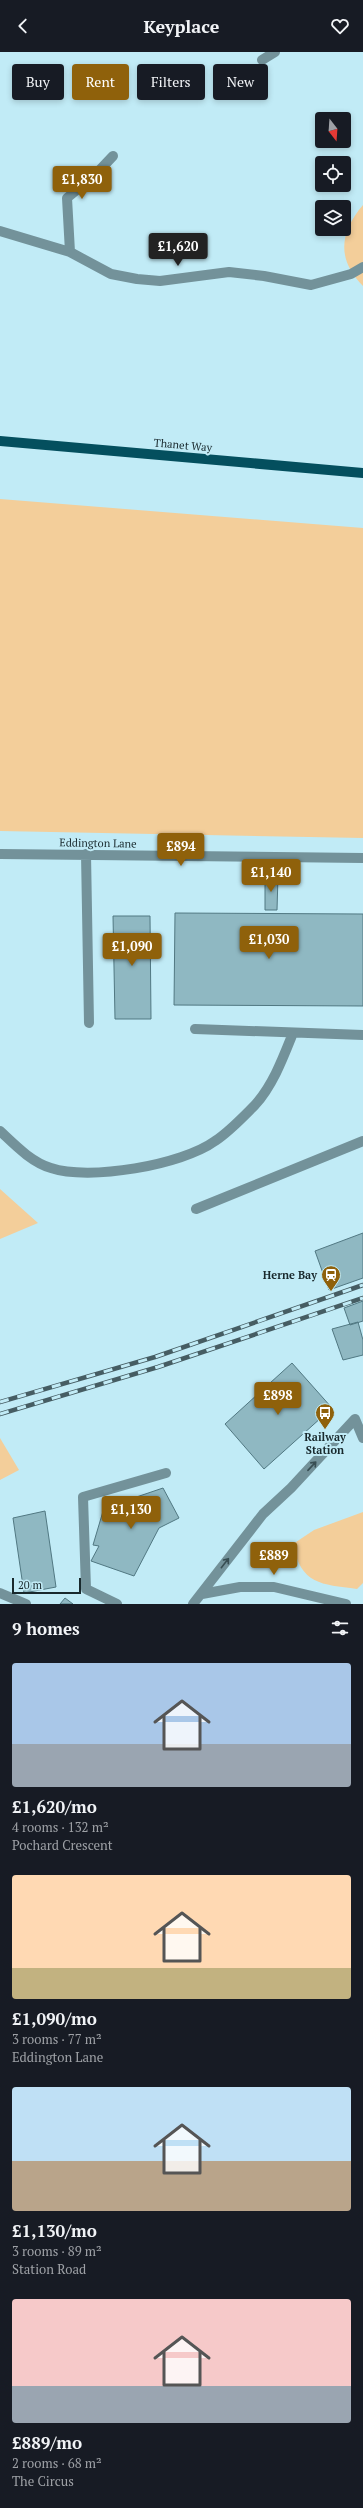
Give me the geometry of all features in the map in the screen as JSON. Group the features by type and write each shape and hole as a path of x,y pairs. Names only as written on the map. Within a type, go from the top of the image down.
{"main road":[{"name":"Thanet Way","path":"0,441 363,473"}],"street":[{"path":"262,60 275,52"},
{"path":"70,252 67,198 95,175 113,156"},
{"path":"0,231 70,252 111,274 160,281 229,272 264,276 311,285 351,274 363,267"},
{"name":"Eddington Lane","path":"0,854 363,858"},
{"path":"86,854 89,1023"},
{"path":"195,1029 363,1035"},
{"path":"0,1131 24,1154 51,1169 89,1173 137,1168 179,1159 214,1142 256,1104 279,1068 293,1033"},
{"path":"196,1210 363,1141"},
{"path":"193,1604 263,1514 291,1488 355,1419 363,1438"},
{"path":"117,1604 86,1589 84,1497 166,1473"},
{"path":"202,1594 240,1587 274,1587 346,1604"},
{"path":"0,1593 26,1604"}],"shaded area":[{"path":"363,205 363,286 349,266 345,256 344,246 346,236 351,236 351,222"},
{"path":"0,499 363,528 363,838 0,831"},
{"path":"0,1189 38,1223 0,1239"},
{"path":"0,1438 19,1470 0,1480"},
{"path":"363,1512 363,1583 357,1589 333,1586 314,1580 307,1575 301,1568 293,1544 314,1530"}],"building":[{"path":"265,876 278,876 277,910 265,910"},
{"path":"175,913 363,914 363,1006 174,1005"},
{"path":"113,916 150,916 151,1019 115,1019"},
{"path":"363,1233 363,1278 329,1290 315,1251"},
{"path":"363,1301 363,1321 350,1325 344,1308"},
{"path":"358,1322 363,1340 363,1355 343,1360 332,1329"},
{"path":"292,1363 332,1408 264,1469 225,1424"},
{"path":"163,1488 179,1518 159,1528 134,1576 91,1561 99,1546 93,1545 104,1508"},
{"path":"45,1511 56,1587 24,1593 13,1518"},
{"path":"65,1598 73,1604 60,1604"}],"railway":[{"path":"0,1402 155,1357 363,1285"},
{"path":"0,1414 158,1367 363,1298"}],"place":[{"name":"Herne Bay","path":"331,1292"},
{"name":"Railway Station","path":"325,1430"}]}
